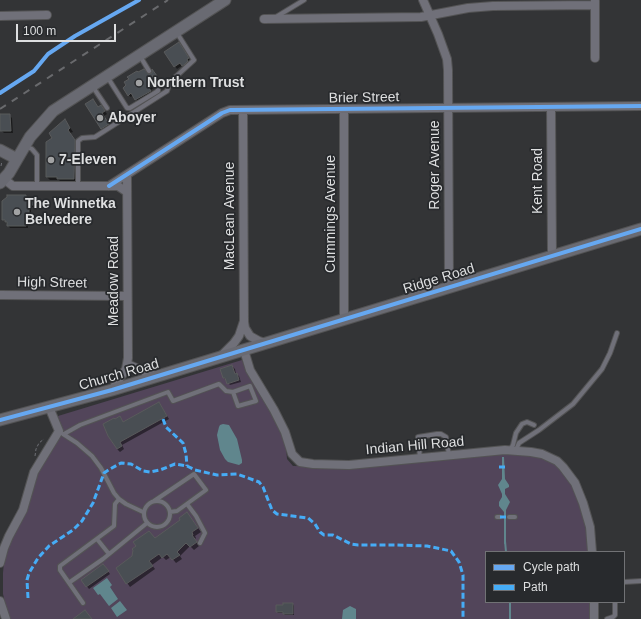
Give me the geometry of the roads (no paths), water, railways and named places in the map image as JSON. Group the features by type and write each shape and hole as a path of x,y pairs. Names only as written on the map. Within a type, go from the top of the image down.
{"street":[{"path":"127,192 118,186 13,186 2,181 30,137 53,111 225,0"},
{"name":"Roger Avenue","path":"423,0 447,59 448,70 449,287"},
{"path":"264,19 421,17 468,8 595,2 595,58"},
{"path":"0,16 47,15"},
{"name":"Brier Street","path":"109,186 226,111 641,106"},
{"name":"Kent Road","path":"551,107 552,256"},
{"name":"Cummings Avenue","path":"344,109 344,319"},
{"name":"MacLean Avenue","path":"243,110 244,321 245,328 250,336 266,343"},
{"path":"1,159 17,159"},
{"name":"Meadow Road","path":"127,175 128,364"},
{"name":"Ridge Road","path":"244,350 641,229"},
{"name":"High Street","path":"0,295 127,296"},
{"name":"MacLean Avenue","path":"221,356 239,336 244,321"},
{"name":"Church Road","path":"0,420 112,390 244,350"},
{"name":"Indian Hill Road","path":"244,350 250,370 274,410 285,432 292,454 300,462 306,464 330,465 513,450 542,454 557,461 575,484 590,526 592,551"},
{"path":"112,390 128,364 155,376"},
{"path":"0,563 9,536 24,510 34,472 61,433 49,407"},
{"path":"0,601 6,619"},
{"path":"594,603 594,619"}],"lane":[{"path":"273,19 304,0"},
{"path":"78,186 78,141 82,138 95,137 167,91 170,82 194,60 176,31"},
{"path":"139,55 149,71"},
{"path":"107,76 127,108 130,108 158,91 154,78"},
{"path":"92,85 107,108"},
{"path":"25,146 32,149 37,155 37,186"},
{"path":"513,450 574,404 602,369 610,353 617,333"},
{"path":"61,433 168,392 173,401 219,384 226,391 233,392 250,386 254,377"},
{"path":"233,392 238,406 256,401 250,386"},
{"path":"254,394 262,390"},
{"path":"513,450 516,433 522,424 527,422 534,425"},
{"path":"61,433 82,446 92,456 101,468 114,493 119,499 133,508 144,512"},
{"path":"420,458 418,437 437,434 444,435 446,438 449,455"},
{"path":"154,501 163,502 170,512 168,519 161,526 154,527 145,520 144,512 147,504 154,501 194,474 206,490 177,511 170,512"},
{"path":"83,603 70,582 60,570 60,566 114,526 116,504 119,499"},
{"path":"186,504 196,516 205,533 200,543"},
{"path":"509,517 515,517"},
{"path":"70,582 148,523"},
{"path":"97,539 109,554"},
{"path":"625,582 641,581"},
{"path":"607,619 615,615 615,603"}],"water":[{"path":"220,425 229,425 237,439 242,460 242,463 239,465 228,462 220,450 217,435"},
{"path":"502,457 504,457 505,479 509,485 509,487 505,489 505,494 510,502 506,510 506,543 504,544 504,512 499,506 502,494 498,485 502,479"},
{"path":"107,578 112,585 110,587 118,599 109,606 100,594 98,595 93,588"},
{"path":"120,601 127,610 117,617 111,608"},
{"path":"350,606 356,609 356,619 342,619 343,610"}],"waterway":[{"path":"505,541 506,551"},
{"path":"510,603 510,619"}],"railway":[{"path":"0,109 168,0"}],"place":[{"name":"Northern Trust","path":"139,83"},
{"name":"Aboyer","path":"100,118"},
{"name":"7-Eleven","path":"51,160"},
{"name":"The Winnetka Belvedere","path":"17,212"}]}
